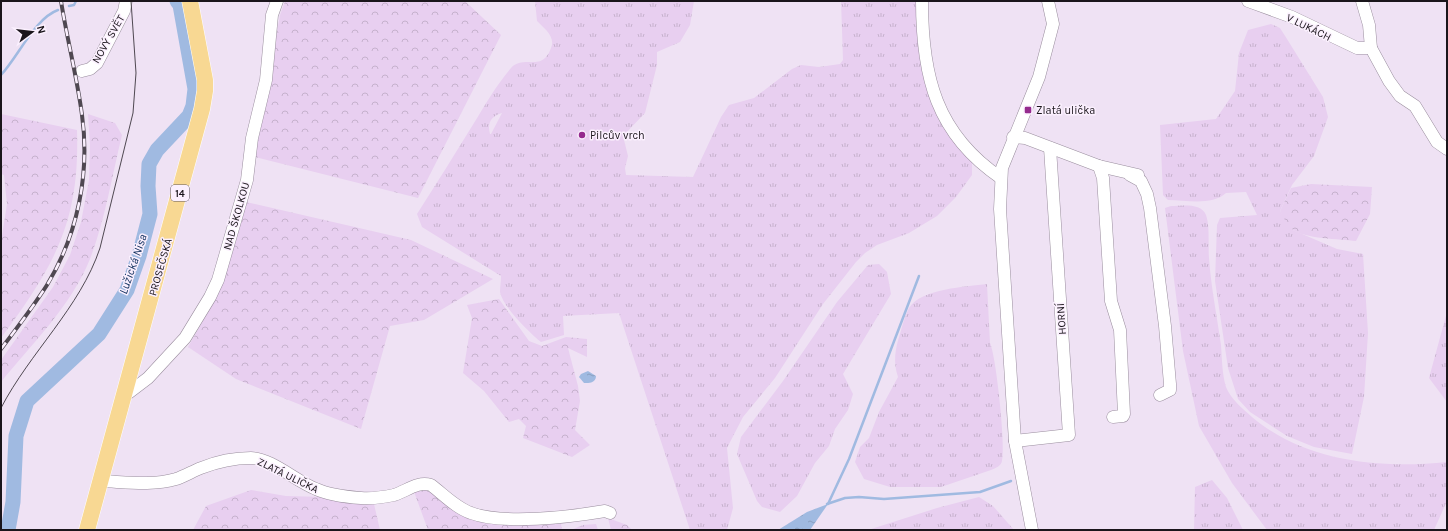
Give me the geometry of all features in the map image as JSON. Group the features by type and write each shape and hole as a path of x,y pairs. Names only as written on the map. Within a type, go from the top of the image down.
{"main road":[{"name":"PROSEČSKÁ","path":"87,530 202,109 205,80 190,1"}],"street":[{"name":"NOVÝ SVĚT","path":"82,71 90,69 97,63 124,11 126,1"},
{"name":"NAD ŠKOLKOU","path":"123,397 148,378 185,338 210,297 218,280 247,180 252,138 266,80 272,15 277,1"},
{"path":"922,1 925,62 936,102 946,124 985,167 1001,178"},
{"path":"1032,530 1015,441 1000,209 1002,168 1013,137 1039,77 1053,24 1048,1"},
{"name":"V LUKÁCH","path":"1248,1 1292,17 1327,36 1357,48 1371,48"},
{"path":"1362,1 1369,25 1371,48 1389,81 1400,96 1415,106 1437,142 1447,149"},
{"path":"1013,137 1025,138 1099,166 1130,175 1148,178"},
{"name":"HORNÍ","path":"1015,441 1069,435 1050,148"},
{"path":"1099,166 1103,178 1111,301 1120,330 1124,414 1123,416 1113,417"},
{"path":"1130,175 1141,181 1147,194 1150,208 1165,326 1167,394"},
{"name":"ZLATÁ ULIČKA","path":"101,481 148,483 177,479 203,467 222,462 253,458 270,464 317,490 344,496 362,498 393,495 416,485 425,483 431,485 470,513 488,517 555,518 605,511 610,513"}],"green space":[{"path":"285,1 465,1 501,35 418,198 255,157 280,15"},
{"path":"535,1 694,1 690,25 680,42 657,52 657,65 645,113 623,136 628,156 625,168 626,175 693,177 721,117 729,105 754,98 792,69 801,65 819,67 840,64 843,60 841,1 919,1 921,56 972,161 972,175 956,197 937,216 909,233 877,245 865,253 856,262 823,304 775,378 743,417 727,448 733,508 727,530 690,530 619,313 563,316 564,335 541,342 524,326 506,305 500,292 501,276 422,227 417,214 491,95 506,74 516,64 521,62 538,62 543,60 547,55 552,44 551,36 537,21","holes":["502,113 491,134 489,130 491,120 498,114"]},
{"path":"1271,24 1280,28 1323,97 1328,117 1314,156 1292,185 1280,211 1293,230 1337,249 1363,254 1368,333 1364,397 1352,454 1314,447 1287,436 1250,412 1238,399 1228,368 1215,281 1217,225 1220,218 1257,215 1246,192 1226,193 1214,200 1206,201 1168,200 1163,195 1160,125 1216,119 1235,91 1239,53 1248,30"},
{"path":"1,114 77,130 77,163 74,192 68,218 60,242 36,288 1,338 1,242 7,204 4,175 1,174"},
{"path":"88,114 115,123 122,135 104,213 95,244 82,276 62,309 1,382 1,360 53,287 70,255 81,222 89,180 90,145"},
{"path":"1311,184 1372,187 1370,214 1356,241 1313,237 1298,232 1288,225 1280,211 1291,188"},
{"path":"246,202 411,240 493,279 424,320 390,326 361,429 236,379 188,347 211,307 228,266"},
{"path":"1171,206 1195,206 1200,208 1206,215 1210,269 1221,345 1222,366 1226,387 1234,399 1252,417 1273,432 1295,444 1319,453 1370,463 1422,464 1447,462 1447,501 1434,530 1267,530 1232,483 1199,426 1183,351 1165,208"},
{"path":"879,264 887,272 891,294 843,374 853,394 848,410 835,429 829,446 815,463 797,496 780,512 762,507 757,501 737,454 741,437 783,381 837,302 868,265"},
{"path":"987,284 990,343 995,365 1002,421 1003,453 1001,464 991,470 941,487 890,487 864,479 855,462 860,447 869,438 879,412 898,377 895,361 896,350 909,308 915,301 934,292"},
{"path":"499,299 529,341 542,346 566,337 587,339 587,357 568,348 578,386 580,401 575,430 590,445 572,457 523,438 526,426 519,419 509,422 484,391 463,373 472,318 467,305"},
{"path":"1447,312 1447,402 1429,378"},
{"path":"1212,480 1227,498 1243,530 1194,530 1195,487"},
{"path":"427,487 491,523 561,524 562,530 428,530 413,489"},
{"path":"251,490 286,496 325,497 374,504 380,530 193,530 206,506"},
{"path":"979,497 993,506 1014,530 868,530 937,508"},
{"path":"608,518 627,525 632,530 611,530"},
{"path":"596,524 598,530 571,530 583,525"}],"water":[{"path":"588,371 596,376 596,378 592,382 584,383 579,377 581,374"},
{"path":"828,504 810,530 778,530 807,512"}],"waterway":[{"path":"69,6 74,5 76,1"},
{"name":"Lužická Nisa","path":"8,530 13,502 16,436 27,401 99,334 127,290 139,256 150,214 148,186 149,164 157,150 189,116 193,106 195,89 180,5 177,1"},
{"path":"1,75 34,29 50,14 58,10"},
{"path":"828,504 849,459 919,276"},
{"path":"827,504 845,498 859,497 884,499 980,492 1011,481"}],"tram line":[{"path":"1,408 26,368 68,310 91,270 100,248 133,113 136,73 131,1"}],"railway":[{"path":"1,349 47,285 58,265 74,224 83,181 84,137 82,115 61,1"}],"place":[{"name":"Zlatá ulička","path":"1028,110"},
{"name":"Pilcův vrch","path":"582,135"}]}
